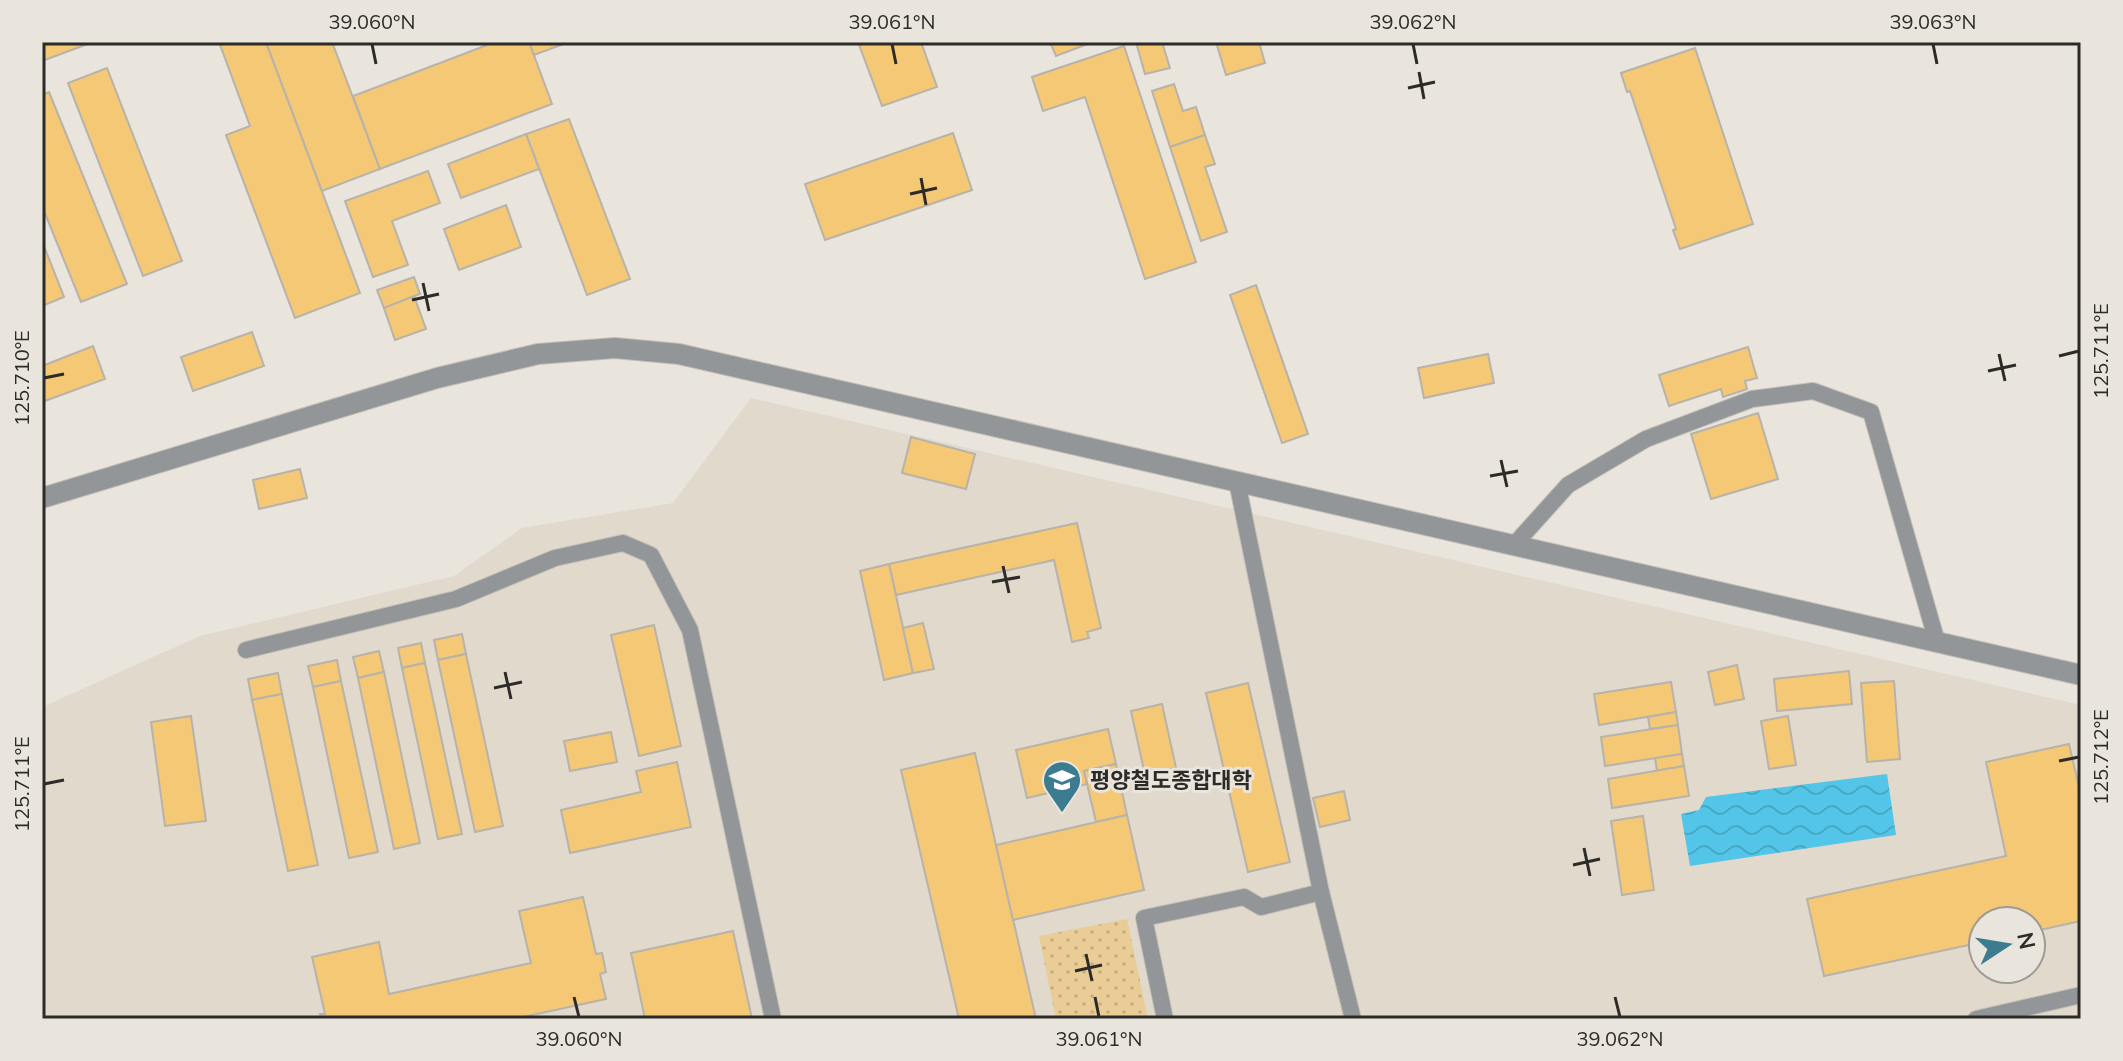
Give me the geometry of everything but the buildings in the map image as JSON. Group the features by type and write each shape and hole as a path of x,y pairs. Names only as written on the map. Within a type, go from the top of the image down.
{"street":[{"path":"42,498 437,378 538,354 615,348 679,354 2081,675"}],"lane":[{"path":"1514,545 1568,485 1646,439 1752,399 1813,391 1871,412 1937,642"},
{"path":"1237,482 1321,892 1353,1019"},
{"path":"246,650 456,599 555,558 623,543 651,555 690,630 773,1019"},
{"path":"1165,1019 1144,918 1244,897 1261,907 1321,892"},
{"path":"1976,1019 2081,995"}],"shaded area":[{"name":"평양철도종합대학","path":"751,398 2081,705 2081,1019 42,1019 42,707 200,636 454,576 522,528 673,503"},
{"path":"1127,919 1148,1019 1056,1019 1039,936"}],"water":[{"path":"1887,774 1896,835 1690,866 1681,814 1699,810 1706,797"}],"place":[{"name":"평양철도종합대학","path":"1062,814"}]}
